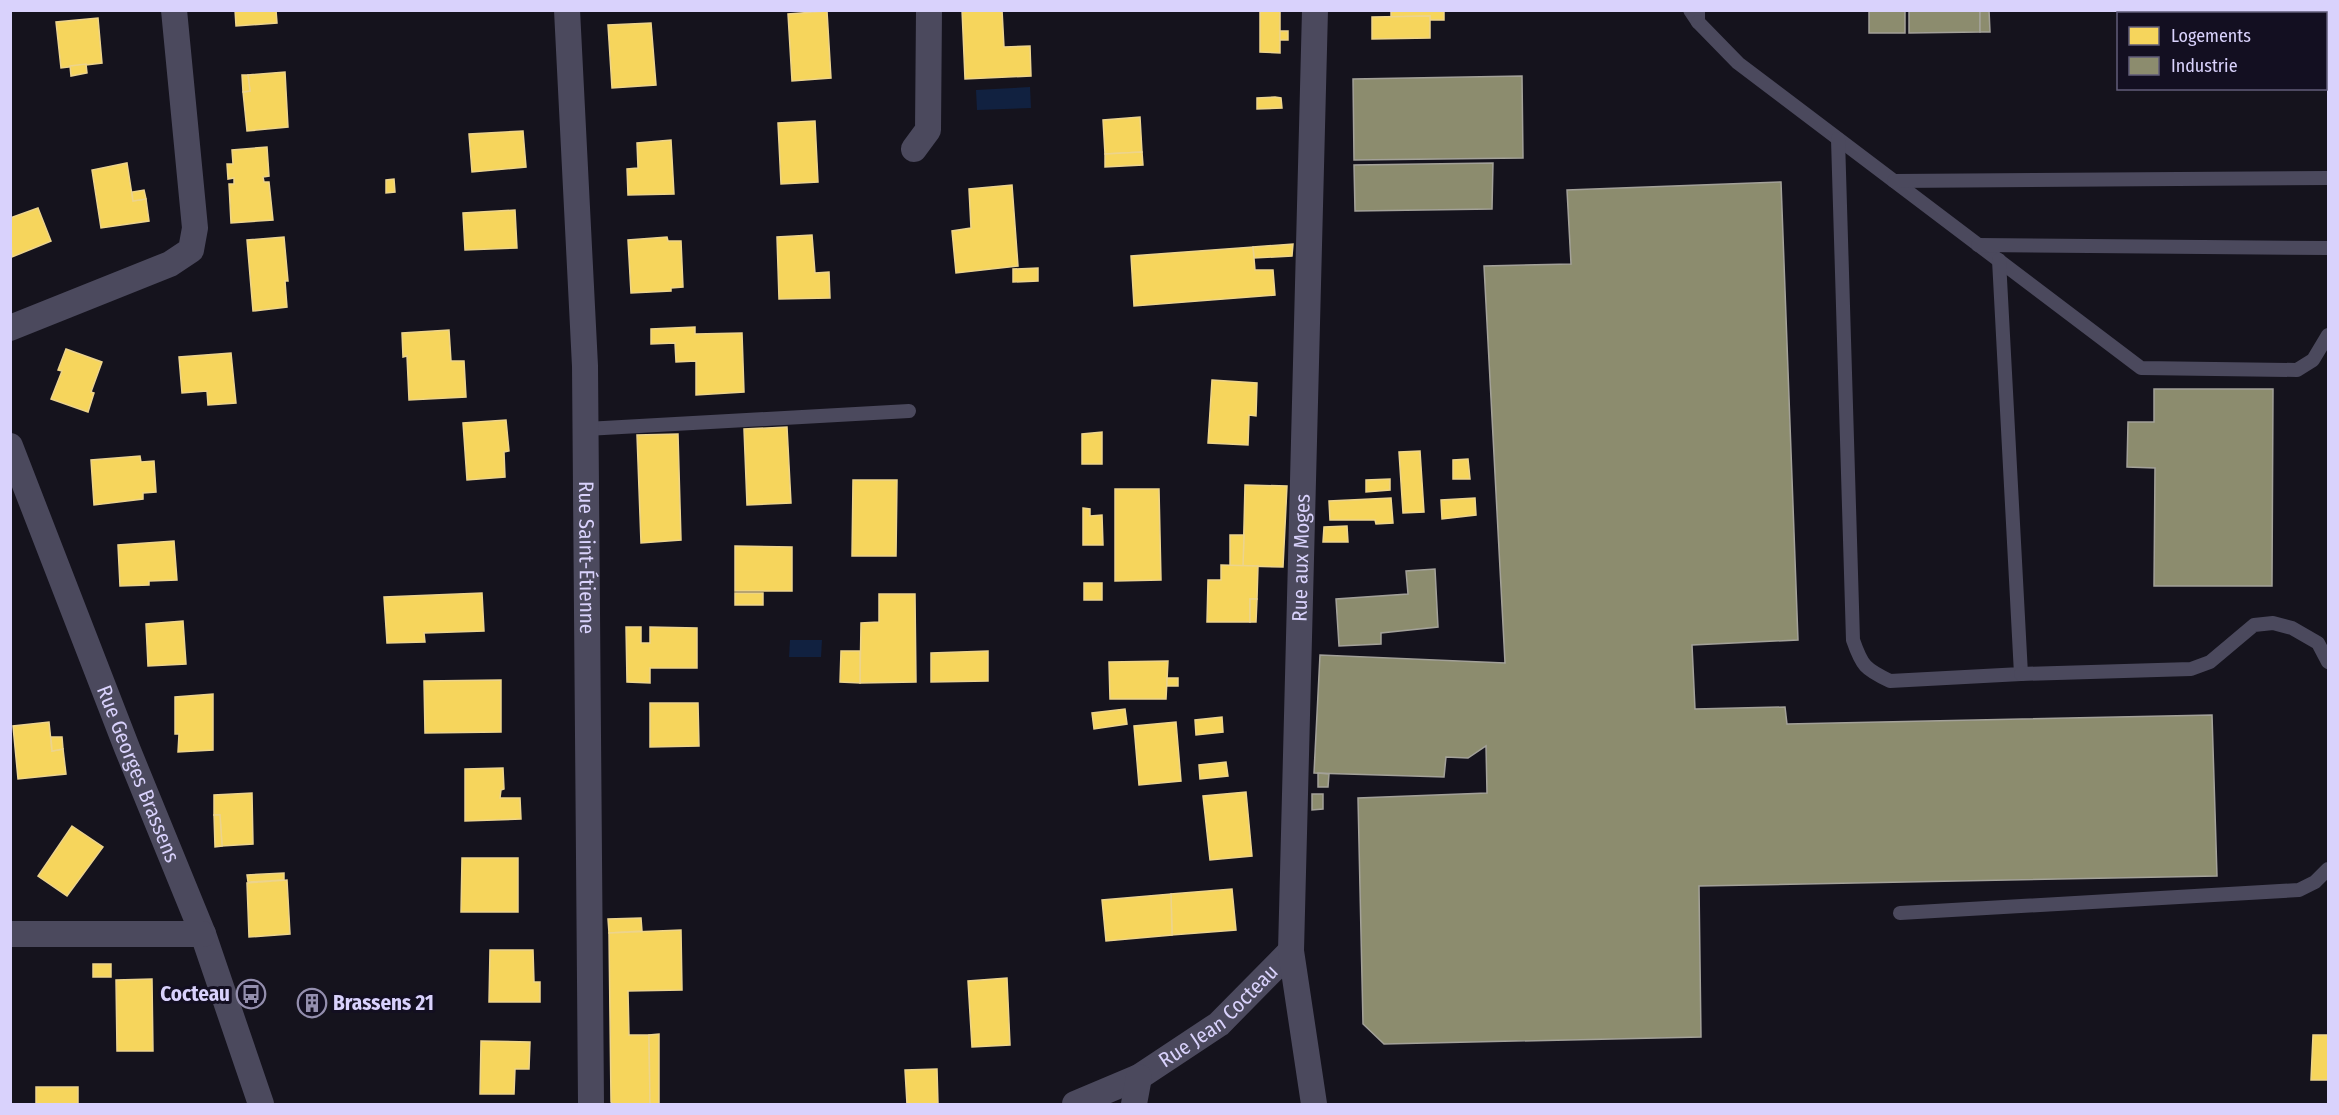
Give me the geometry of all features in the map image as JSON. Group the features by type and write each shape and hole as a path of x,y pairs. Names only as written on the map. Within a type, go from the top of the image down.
{"street":[{"path":"10,328 170,264 191,250 195,228 174,10"},
{"name":"Rue Saint-Étienne","path":"567,10 585,366 591,1104"},
{"path":"914,149 928,130 928,10"},
{"name":"Rue aux Moges","path":"1314,1104 1291,951 1315,10"},
{"name":"Rue Georges Brassens","path":"10,446 127,748 203,934 261,1104"},
{"path":"10,934 203,934"},
{"name":"Rue Jean Cocteau","path":"1075,1104 1139,1077 1219,1024 1291,951"},
{"name":"Rue Jean Cocteau","path":"1134,1104 1139,1077"}],"lane":[{"path":"1695,14 1738,63 2141,368 2297,370 2313,360 2328,335"},
{"path":"1838,139 1853,640 1860,661 1871,672 1890,681 2191,669 2210,662 2254,625 2273,623 2292,628 2318,643 2328,663"},
{"path":"1894,181 2328,178"},
{"path":"1978,245 2328,248"},
{"path":"1999,261 2021,674"},
{"path":"586,429 909,411"},
{"path":"1900,913 2299,890 2315,882 2328,869"}],"water":[{"path":"1030,87 1031,108 977,110 976,90"},
{"path":"790,640 822,640 821,657 789,657"}],"building: Logements":[{"path":"235,10 276,10 277,23 236,26"},
{"path":"962,10 1002,10 1004,47 1030,46 1031,76 965,79"},
{"path":"1260,10 1280,10 1280,53 1260,52"},
{"path":"1391,10 1444,10 1444,20 1430,20 1430,16 1391,17"},
{"path":"827,11 831,78 792,81 788,14"},
{"path":"1430,16 1430,38 1372,39 1372,17"},
{"path":"98,18 102,63 61,68 56,22"},
{"path":"651,23 656,85 612,88 608,25"},
{"path":"1280,31 1288,31 1288,40 1280,40"},
{"path":"86,64 87,73 71,76 70,66"},
{"path":"285,72 288,127 247,131 243,92 250,91 248,75"},
{"path":"242,75 248,75 250,91 243,92"},
{"path":"1257,98 1281,98 1282,108 1257,109"},
{"path":"1140,117 1142,152 1105,154 1103,120"},
{"path":"815,121 818,182 781,184 778,123"},
{"path":"523,131 526,167 472,172 469,134"},
{"path":"671,140 674,194 628,195 627,169 638,168 637,143"},
{"path":"267,147 269,176 263,177 264,182 269,182 273,220 231,223 229,184 234,184 234,178 228,179 227,164 233,164 232,150"},
{"path":"1142,152 1143,165 1105,167 1105,154"},
{"path":"127,163 133,201 146,199 149,221 101,228 92,170"},
{"path":"394,179 395,192 386,193 386,180"},
{"path":"1012,185 1018,266 956,273 952,231 971,228 969,189"},
{"path":"144,190 146,199 133,201 132,192"},
{"path":"38,208 51,241 12,257 10,218"},
{"path":"515,210 517,248 465,250 463,213"},
{"path":"812,235 815,273 829,272 830,298 779,299 777,237"},
{"path":"284,237 288,281 285,281 287,307 253,311 247,240"},
{"path":"667,237 668,241 681,241 683,287 671,288 671,291 631,293 628,240"},
{"path":"1293,244 1292,256 1254,258 1253,247"},
{"path":"1253,247 1255,270 1273,270 1275,295 1134,306 1131,256"},
{"path":"1038,268 1038,281 1013,282 1013,269"},
{"path":"695,327 695,334 742,333 744,392 696,395 696,361 676,362 675,343 651,344 651,329"},
{"path":"449,330 451,361 464,361 466,397 409,400 407,356 403,357 402,333"},
{"path":"66,349 102,362 91,392 94,393 88,412 51,399 62,371 58,370"},
{"path":"231,353 236,403 208,405 207,391 182,393 179,357"},
{"path":"1212,380 1257,383 1256,416 1249,415 1248,445 1208,443"},
{"path":"506,420 509,451 504,452 505,477 467,480 463,423"},
{"path":"787,427 791,503 747,505 744,429"},
{"path":"1102,432 1102,464 1082,464 1082,434"},
{"path":"678,434 681,540 641,543 637,435"},
{"path":"1420,451 1424,512 1403,513 1399,452"},
{"path":"140,456 141,462 154,461 156,492 143,493 143,499 94,505 91,460"},
{"path":"1468,459 1470,479 1453,479 1453,460"},
{"path":"1390,479 1390,490 1366,492 1366,480"},
{"path":"853,480 897,480 896,556 852,556"},
{"path":"1245,485 1287,486 1283,567 1243,566"},
{"path":"1115,489 1159,489 1161,580 1115,581"},
{"path":"1391,498 1393,523 1376,524 1375,520 1330,520 1329,501"},
{"path":"1475,498 1476,515 1442,519 1441,500"},
{"path":"1083,508 1090,509 1090,516 1102,515 1103,545 1083,545"},
{"path":"1347,526 1348,542 1323,542 1324,527"},
{"path":"1230,535 1244,535 1243,566 1230,566"},
{"path":"174,541 177,580 149,581 149,585 120,586 118,545"},
{"path":"735,546 792,547 792,591 735,591"},
{"path":"1221,565 1258,566 1257,599 1250,599 1250,622 1207,622 1208,580 1221,580"},
{"path":"1084,583 1102,583 1102,600 1084,600"},
{"path":"482,593 484,631 424,633 425,642 387,643 384,597"},
{"path":"735,593 763,593 763,605 735,605"},
{"path":"879,594 915,594 916,682 860,683 861,623 879,622"},
{"path":"1250,599 1257,599 1256,622 1250,622"},
{"path":"183,621 186,664 148,666 146,624"},
{"path":"626,627 641,627 641,643 650,643 650,627 697,628 697,668 650,668 650,683 627,682"},
{"path":"841,651 860,651 860,683 840,682"},
{"path":"988,651 988,681 931,682 931,653"},
{"path":"1168,661 1166,699 1110,699 1109,662"},
{"path":"1167,678 1178,678 1178,686 1167,686"},
{"path":"501,680 501,732 425,733 424,681"},
{"path":"213,694 213,750 178,752 179,734 175,734 175,697"},
{"path":"650,703 698,703 699,746 650,747"},
{"path":"1125,709 1127,724 1094,729 1092,713"},
{"path":"1222,717 1223,732 1196,735 1195,720"},
{"path":"49,722 52,751 63,749 66,774 18,779 13,726"},
{"path":"1176,722 1181,781 1139,785 1134,726"},
{"path":"51,737 62,737 63,749 52,751"},
{"path":"1226,762 1228,776 1200,779 1199,765"},
{"path":"503,768 504,789 501,790 500,798 520,798 521,819 465,821 465,769"},
{"path":"1246,792 1252,856 1210,860 1203,796"},
{"path":"252,793 253,844 222,846 220,815 214,815 214,795"},
{"path":"214,815 220,815 222,846 215,847"},
{"path":"72,826 103,847 67,896 38,876"},
{"path":"462,858 518,858 518,912 461,912"},
{"path":"284,873 284,880 248,882 247,875"},
{"path":"287,880 290,934 249,937 247,883"},
{"path":"1232,889 1236,930 1172,935 1171,894"},
{"path":"1171,894 1172,935 1106,941 1102,900"},
{"path":"641,918 642,931 609,933 608,919"},
{"path":"681,930 682,990 628,991 629,1035 649,1035 650,1104 614,1104 611,1102 609,933"},
{"path":"490,950 533,950 534,982 540,982 540,1002 489,1002"},
{"path":"93,964 111,964 111,977 93,977"},
{"path":"1007,978 1010,1045 972,1047 968,981"},
{"path":"152,979 153,1051 117,1051 116,980"},
{"name":"Brassens 21","path":"319,993 320,1012 305,1013 303,994"},
{"path":"659,1034 659,1104 650,1104 649,1035"},
{"path":"2313,1035 2328,1035 2328,1080 2311,1080"},
{"path":"481,1041 530,1042 529,1069 515,1069 514,1094 480,1094"},
{"path":"937,1069 938,1104 907,1104 905,1070"},
{"path":"36,1087 78,1087 78,1104 36,1104"}],"building: Industrie":[{"path":"1869,10 1905,10 1905,33 1869,33"},
{"path":"1909,10 1980,10 1980,32 1909,33"},
{"path":"1980,10 1989,10 1990,32 1980,32"},
{"path":"1522,76 1523,158 1354,160 1353,79"},
{"path":"1493,163 1492,209 1355,211 1354,165"},
{"path":"1781,182 1798,640 1692,645 1695,709 1785,707 1787,724 2212,715 2217,876 1699,886 1701,1037 1384,1044 1363,1024 1358,798 1487,793 1486,746 1468,758 1446,757 1444,777 1314,773 1320,655 1505,663 1484,266 1571,264 1567,190"},
{"path":"2154,389 2273,389 2272,586 2154,586 2155,468 2127,467 2128,422 2154,422"},
{"path":"1435,569 1438,627 1381,633 1381,644 1339,646 1336,599 1408,594 1406,571"},
{"path":"1318,773 1329,774 1328,787 1318,787"},
{"path":"1312,794 1323,794 1323,809 1312,810"}],"place":[{"name":"Cocteau","path":"251,994"},
{"name":"Brassens 21","path":"312,1003"}]}
